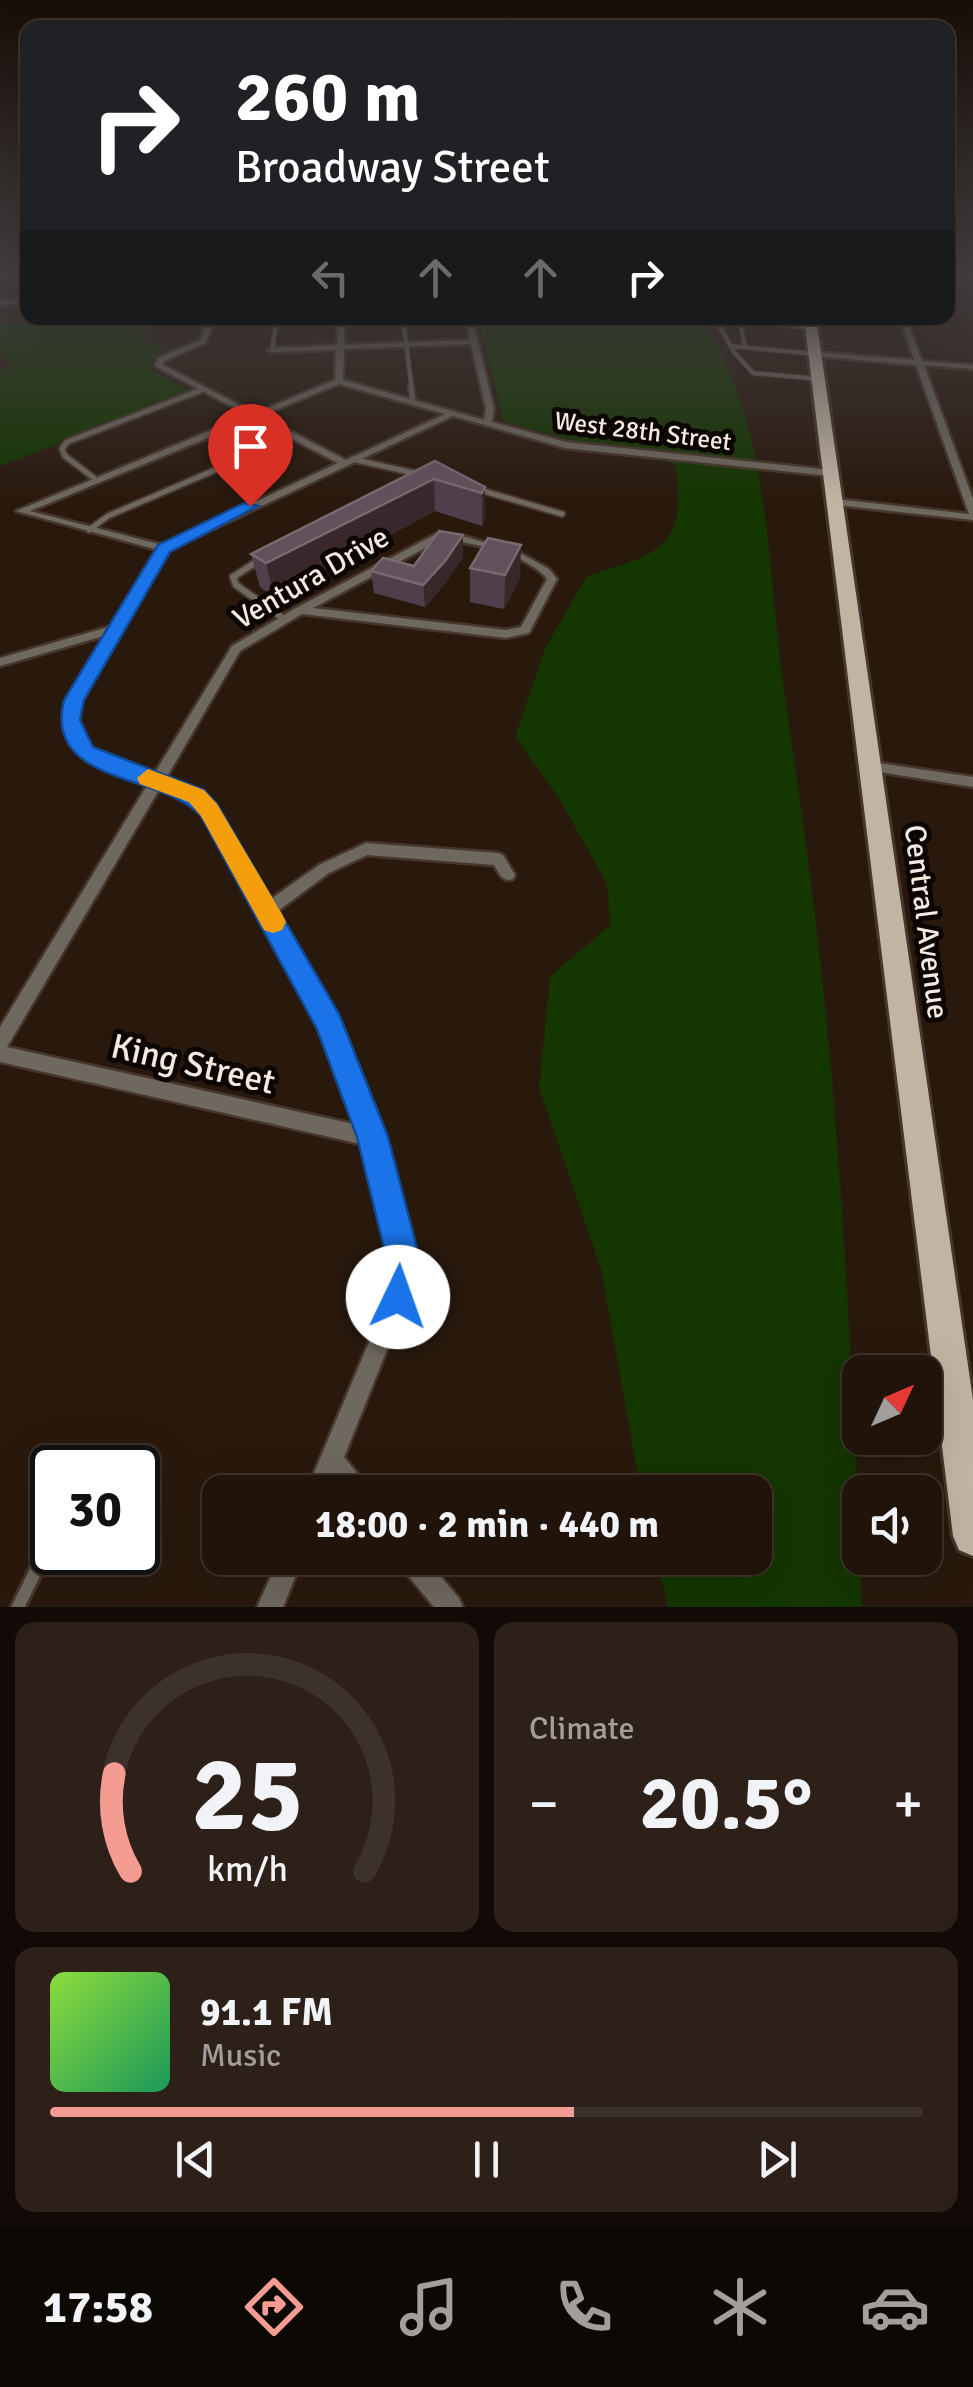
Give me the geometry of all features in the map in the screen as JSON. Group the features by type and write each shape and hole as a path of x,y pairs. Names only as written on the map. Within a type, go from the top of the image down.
{"main road":[{"name":"Central Avenue","path":"815,350 964,1393 973,1536"}],"street":[{"path":"184,350 161,360 158,366 348,461"},
{"path":"164,548 21,511 339,381 338,350"},
{"path":"476,350 490,410 488,423"},
{"path":"845,350 973,366"},
{"path":"836,502 973,514 915,350"},
{"name":"West 28th Street","path":"339,381 565,445 830,473"},
{"path":"325,1475 398,1297 402,1252 372,1137 329,1024 209,810 196,796 84,752 70,720 74,700 164,548 452,413"},
{"name":"Ventura Drive","path":"0,1043 236,650 284,618 440,536 471,542 548,569 552,579 526,630 506,634 300,610"},
{"path":"1,660 115,628"},
{"path":"872,766 973,782"},
{"path":"267,910 324,870 366,848 498,859 508,875"},
{"name":"King Street","path":"0,1054 372,1137"},
{"path":"332,1460 344,1475"},
{"path":"270,1607 284,1575"},
{"path":"424,1575 450,1607"}],"lane":[{"path":"405,350 413,401"},
{"path":"734,350 753,372 803,350"},
{"path":"94,478 64,456 62,449 68,442 204,389"},
{"path":"88,530 108,516 294,436"},
{"path":"348,461 418,474 412,481"},
{"path":"475,488 562,514"},
{"path":"268,556 233,577 236,584 284,618"},
{"path":"18,1607 34,1575"}],"green space":[{"path":"0,350 163,350 166,352 154,357 149,368 194,393 0,466 0,371 12,367"},
{"path":"486,350 719,350 741,403 753,446 809,864 831,1070 850,1355 842,1355 842,1455 855,1455 856,1475 842,1475 842,1575 861,1575 862,1607 668,1607 660,1575 772,1575 772,1475 638,1475 601,1269 539,1088 550,977 610,925 607,884 559,798 515,737 545,648 587,576 649,553 672,531 677,515 675,465 641,448 570,440 503,421"}],"building":[{"path":"435,461 485,487 482,493 434,479 266,563 251,554"},
{"path":"439,531 463,535 423,585 371,571 383,558 414,566"},
{"path":"488,538 521,545 505,575 470,568"}],"slow traffic":[{"path":"148,778 196,796 209,810 273,922"}],"route":[{"path":"250,506 164,548 74,700 70,720 84,752 196,796 209,810 267,910 329,1024 372,1137 402,1252 398,1297"}]}
